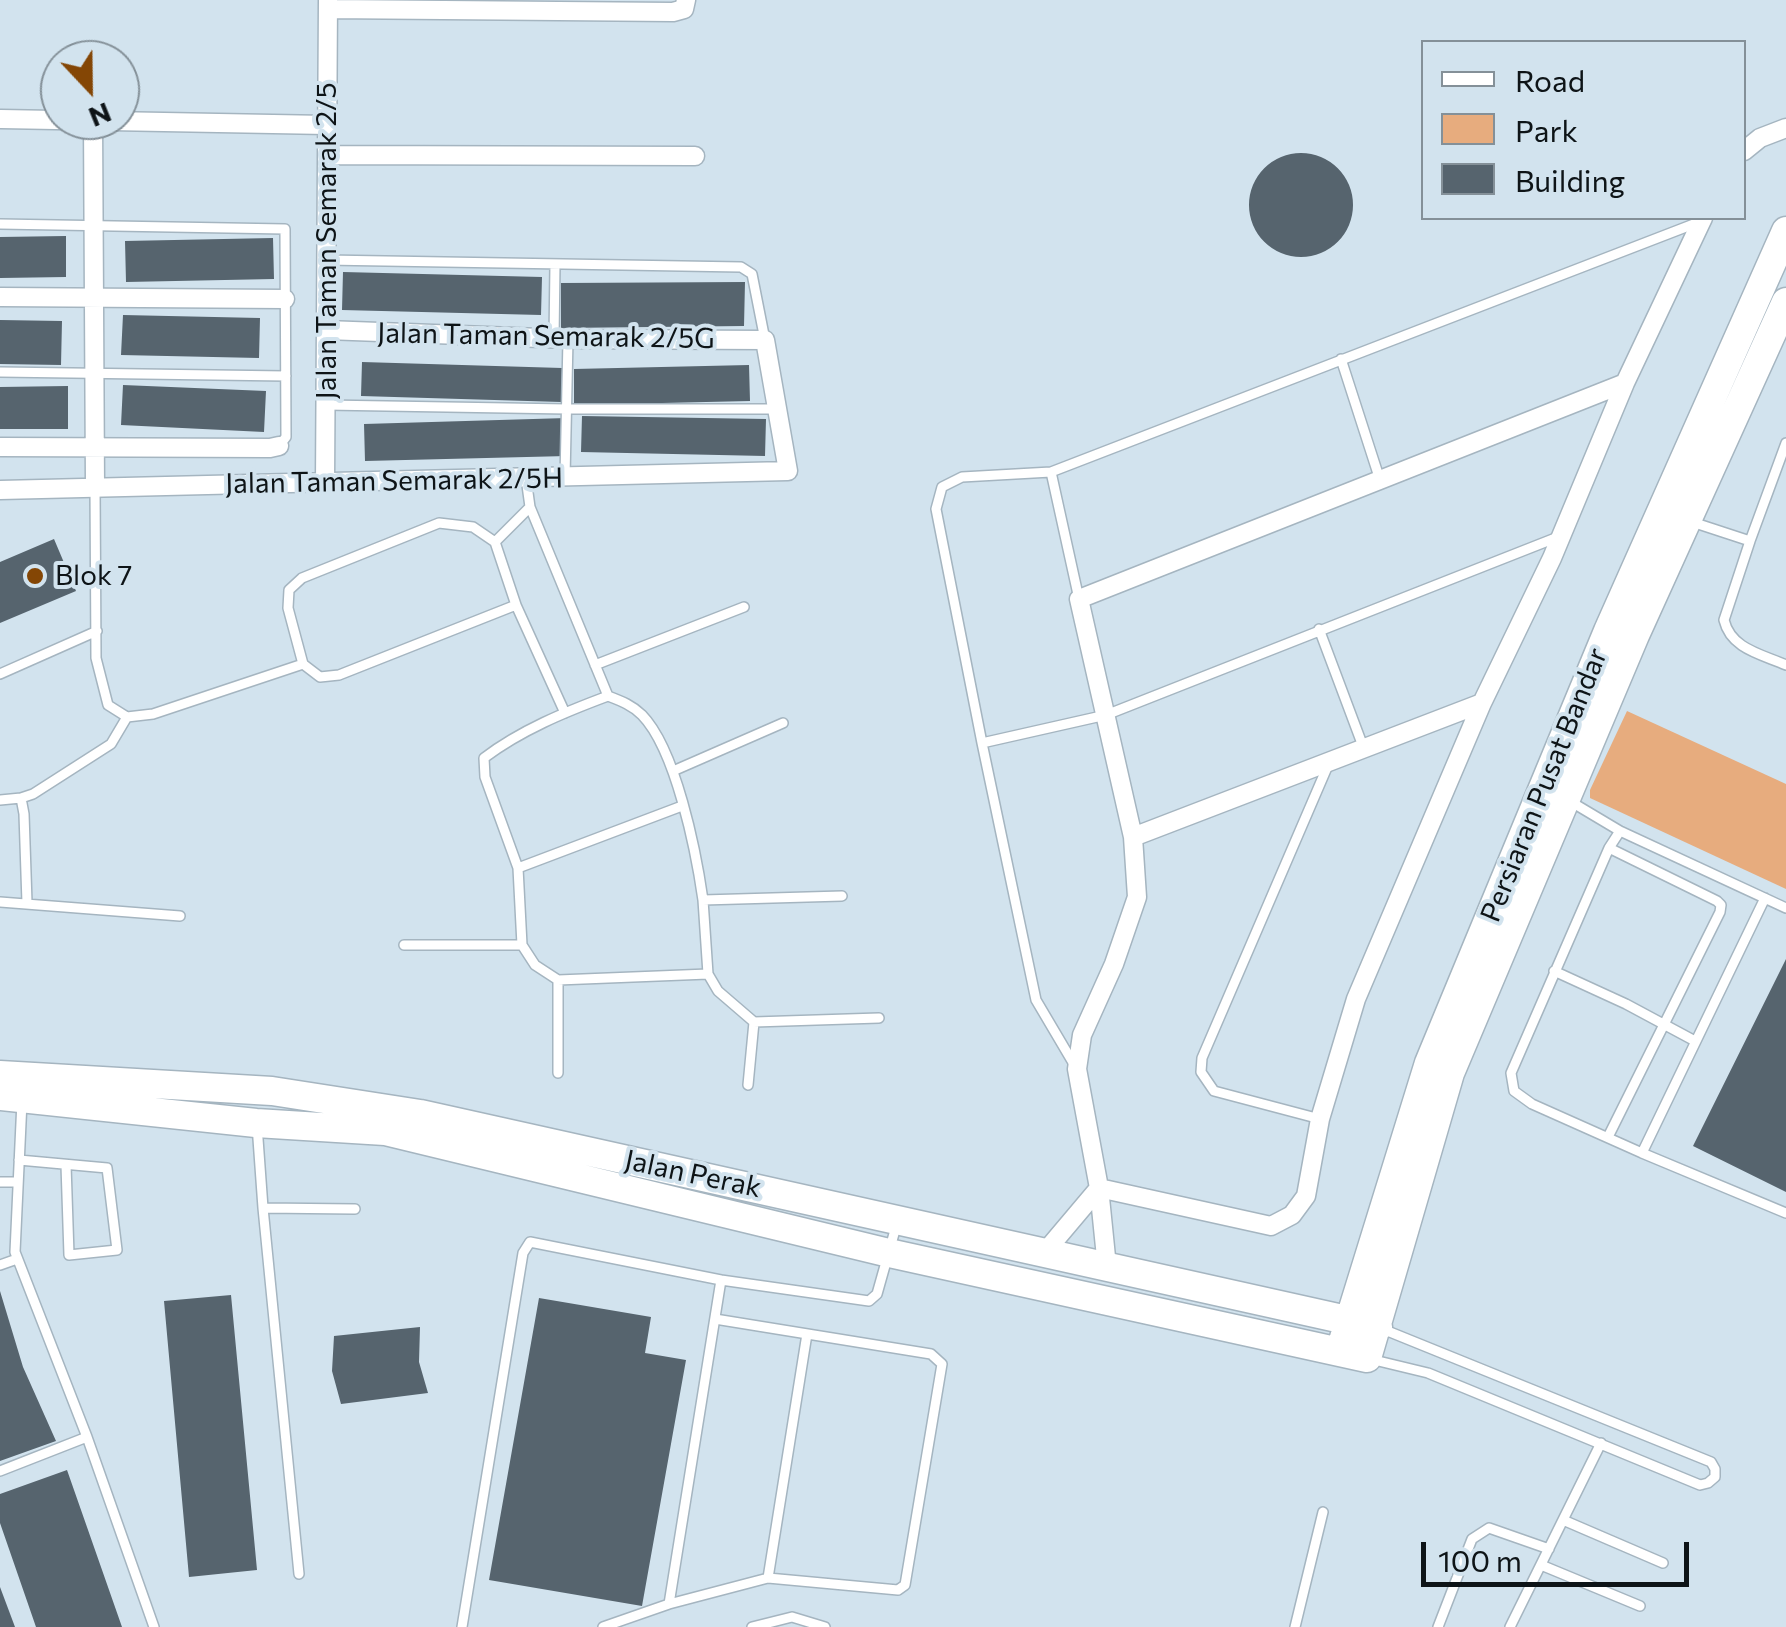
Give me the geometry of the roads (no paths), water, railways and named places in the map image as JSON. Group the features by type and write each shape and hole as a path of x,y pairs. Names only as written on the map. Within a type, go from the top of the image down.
{"main road":[{"name":"Persiaran Pusat Bandar","path":"1353,1356 1349,1321 1429,1064 1608,631 1786,231"},
{"name":"Persiaran Pusat Bandar","path":"1353,1356 1378,1327 1450,1073 1686,520 1786,302"},
{"name":"Jalan Perak","path":"0,1075 272,1090 420,1114 1378,1327"},
{"name":"Jalan Perak","path":"11,1097 385,1131 889,1253 1353,1356"},
{"path":"1034,1250 1052,1270 1057,1290"}],"street":[{"path":"328,5 679,6"},
{"name":"Jalan Taman Semarak 2/5","path":"325,482 328,5"},
{"path":"1,119 40,120"},
{"path":"140,122 327,126"},
{"path":"1746,149 1760,138 1786,128"},
{"path":"92,140 95,488"},
{"path":"327,155 695,156"},
{"path":"1099,1188 1271,1226 1292,1215 1306,1196 1320,1119 1356,999 1482,703 1702,220"},
{"path":"0,297 285,299"},
{"name":"Jalan Taman Semarak 2/5G","path":"326,330 561,339 765,340"},
{"path":"765,340 777,409"},
{"path":"1107,1267 1099,1188 1077,1069 1082,1036 1114,964 1137,897 1134,837 1080,599 1625,383"},
{"name":"Jalan Taman Semarak 2/5H","path":"0,490 788,472 777,409"},
{"path":"0,447 279,446"},
{"path":"1134,837 1482,703"},
{"path":"1034,1250 1099,1188"}],"lane":[{"path":"1077,1069 1036,1000 936,509 942,487 962,477 1051,472 1699,220"},
{"path":"0,224 285,229 286,436 279,446"},
{"path":"326,260 747,269 752,274 765,340"},
{"path":"556,264 567,409 565,477"},
{"path":"1341,359 1380,480"},
{"path":"0,372 286,376"},
{"path":"326,405 777,409"},
{"path":"1786,443 1724,620 1728,634 1739,645 1786,665"},
{"path":"1051,472 1080,599"},
{"path":"526,478 530,507 608,696"},
{"path":"95,488 96,658 108,705 127,717 153,714 303,664"},
{"path":"495,542 530,507"},
{"path":"1686,520 1750,542"},
{"path":"516,605 340,675 320,677 303,664 288,608 288,590 302,578 439,523 473,527 495,542 516,605 565,713"},
{"path":"982,743 1106,715 1561,536"},
{"path":"595,665 744,607"},
{"path":"1319,629 1364,749"},
{"path":"0,674 97,631"},
{"path":"708,974 558,980 534,965 522,945 518,868 486,777 484,758 565,713 608,696 629,704 645,718 673,771 704,900 708,974 718,991 754,1022 879,1018"},
{"path":"0,800 34,794 99,754 111,744 127,717"},
{"path":"673,771 783,724"},
{"path":"1320,1119 1214,1091 1202,1072 1202,1058 1330,762"},
{"path":"21,798 26,903"},
{"path":"1566,799 1620,831 1786,908"},
{"path":"518,868 682,806"},
{"path":"1620,831 1511,1073 1514,1092 1532,1104 1642,1153 1786,1213"},
{"path":"1608,1137 1721,905 1610,848"},
{"path":"704,900 842,896"},
{"path":"1642,1153 1765,898"},
{"path":"0,902 180,916"},
{"path":"404,944 522,945"},
{"path":"1554,972 1695,1041"},
{"path":"558,980 558,1073"},
{"path":"748,1084 754,1022"},
{"path":"11,1097 19,1160 15,1252 154,1627"},
{"path":"256,1122 299,1574"},
{"path":"19,1160 107,1168 117,1250 69,1256 66,1165"},
{"path":"0,1182 18,1182"},
{"path":"263,1208 356,1209"},
{"path":"462,1627 522,1253 530,1242 721,1280 869,1302 877,1294 898,1220"},
{"path":"0,1265 18,1258"},
{"path":"669,1604 721,1280"},
{"path":"604,1627 669,1604 768,1578 898,1590 905,1585 942,1364 931,1354 714,1320"},
{"path":"1353,1356 1428,1374 1700,1485 1714,1477 1711,1462 1378,1327"},
{"path":"768,1578 807,1334"},
{"path":"0,1472 86,1437"},
{"path":"1510,1627 1601,1444"},
{"path":"1294,1627 1323,1512"},
{"path":"1563,1520 1663,1563"},
{"path":"1438,1627 1472,1539 1489,1528 1548,1549"},
{"path":"1541,1564 1640,1606"},
{"path":"752,1627 792,1617 826,1627"}],"place":[{"name":"Blok 7","path":"35,576"}]}
